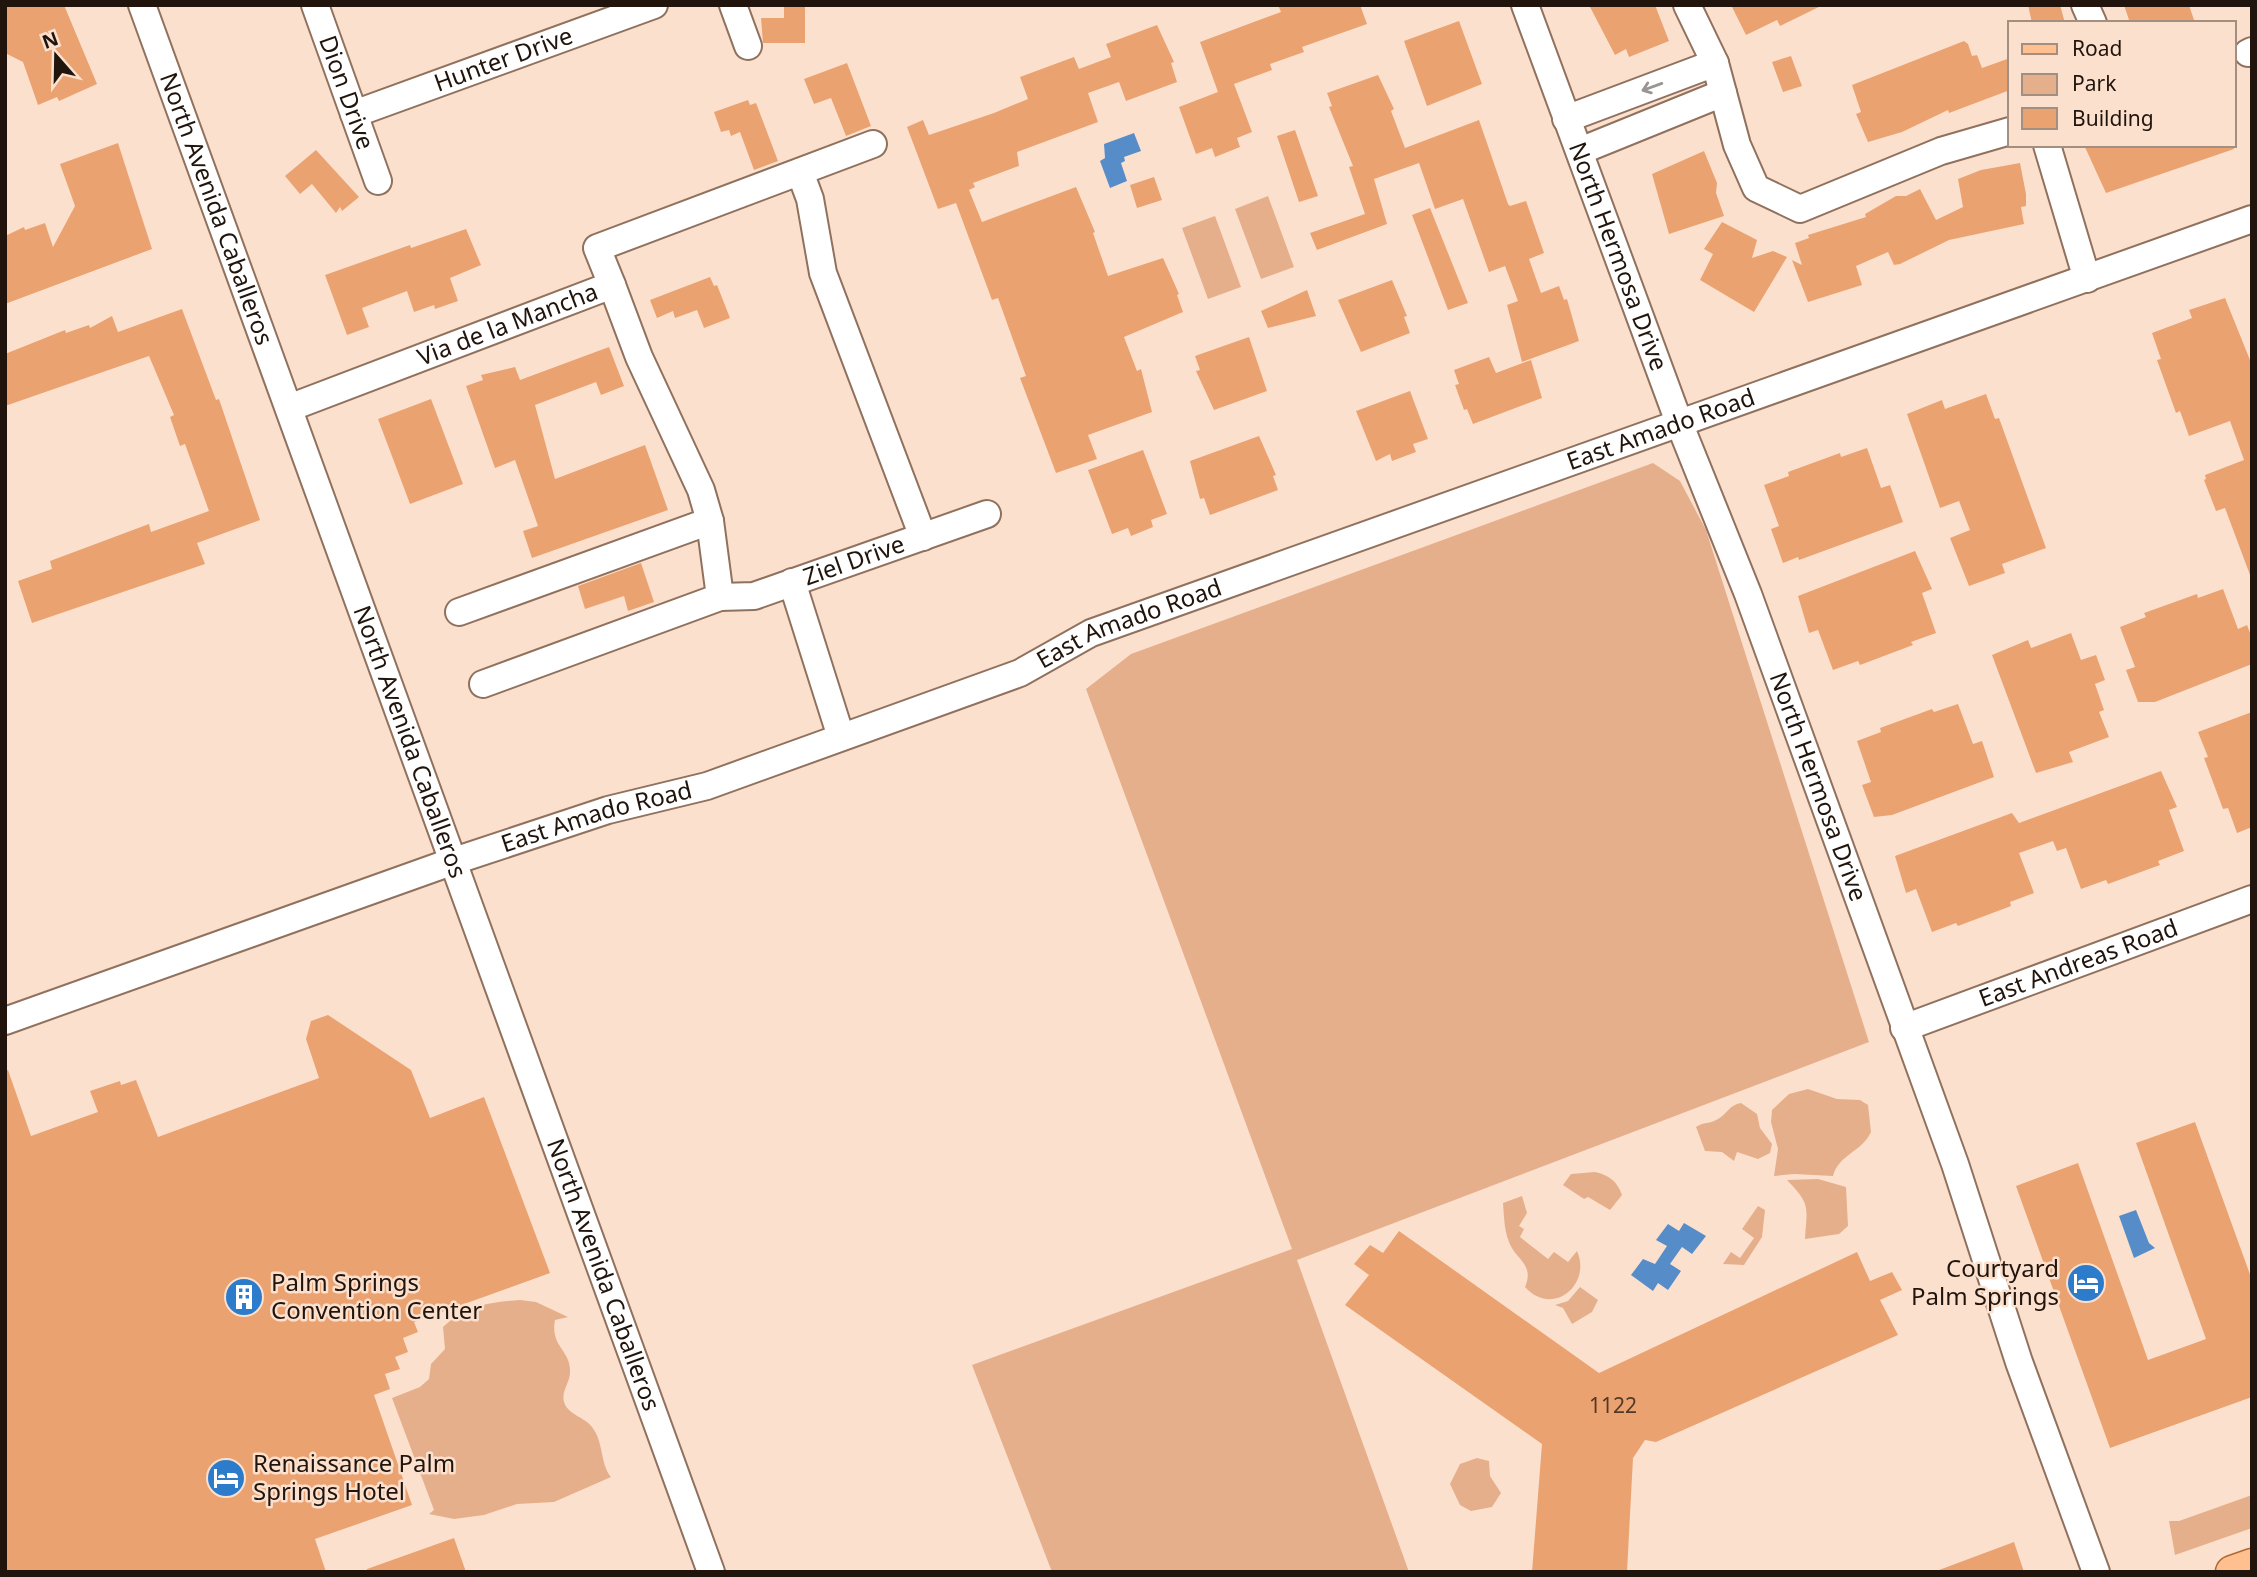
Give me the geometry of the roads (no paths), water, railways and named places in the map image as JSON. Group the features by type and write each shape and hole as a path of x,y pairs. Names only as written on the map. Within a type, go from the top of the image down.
{"main road":[{"path":"2232,1572 2252,1565"}],"street":[{"name":"North Avenida Caballeros","path":"142,5 711,1572"},
{"name":"Dion Drive","path":"314,5 378,181"},
{"name":"Hunter Drive","path":"354,114 654,5"},
{"path":"733,5 748,46"},
{"name":"North Hermosa Drive","path":"1525,5 1680,425 1748,594 1955,1164 2019,1362 2096,1572"},
{"path":"1687,5 1716,63 1737,145 1756,188 1800,209 1838,196 1941,151 2008,132"},
{"path":"2085,5 2092,21"},
{"path":"1566,119 1716,63"},
{"path":"1580,151 1723,93"},
{"name":"Via de la Mancha","path":"289,408 612,285 597,248 873,144"},
{"path":"2048,147 2087,279"},
{"path":"800,172 810,199 823,273 923,537"},
{"name":"East Amado Road","path":"5,1021 451,862 608,810 707,786 1020,673 1091,633 2252,219"},
{"path":"612,285 644,369 701,490 710,521 720,597"},
{"name":"Ziel Drive","path":"483,684 720,597 754,596 987,514"},
{"path":"459,612 710,521"},
{"path":"792,582 841,737"},
{"name":"East Andreas Road","path":"1904,1028 2252,899"}],"water":[{"path":"1134,133 1141,151 1124,157 1125,161 1121,163 1127,181 1110,188 1100,161 1105,158 1104,144"},
{"path":"2136,1210 2149,1243 2155,1248 2134,1258 2119,1216"},
{"path":"1684,1223 1706,1236 1692,1254 1682,1247 1670,1264 1681,1271 1668,1290 1658,1283 1653,1291 1631,1275 1643,1259 1655,1264 1667,1246 1656,1240 1668,1224 1679,1231"}],"place":[{"name":"Courtyard Palm Springs","path":"2086,1283"},
{"name":"Palm Springs Convention Center","path":"244,1297"},
{"name":"Renaissance Palm Springs Hotel","path":"226,1478"}]}
